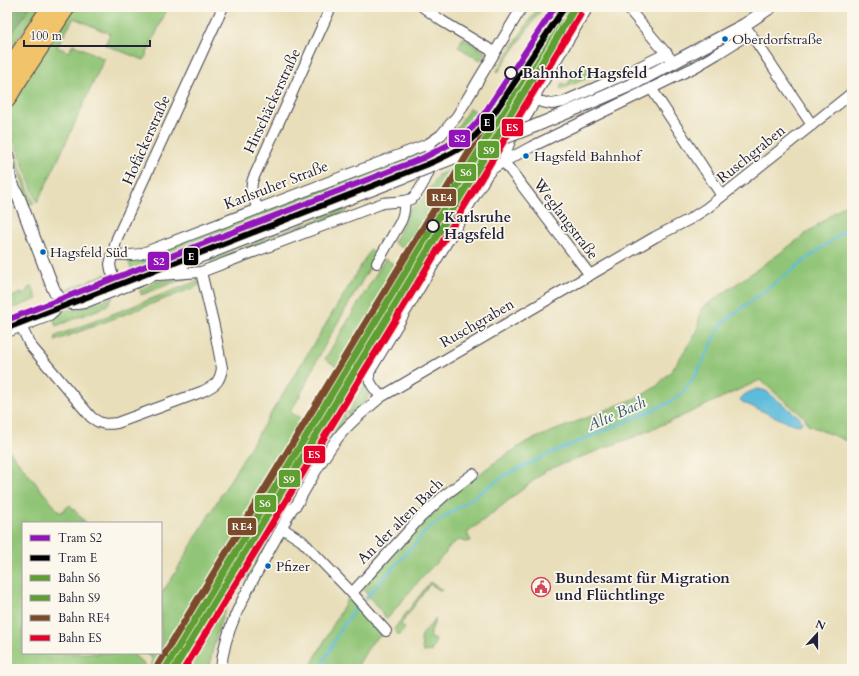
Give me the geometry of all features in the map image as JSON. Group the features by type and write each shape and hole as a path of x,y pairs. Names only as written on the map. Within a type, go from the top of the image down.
{"main road":[{"path":"7,71 50,7"},
{"path":"7,100 67,7"}],"street":[{"name":"Hofäckerstraße","path":"117,288 110,266 117,238 223,7"},
{"name":"Hirschäckerstraße","path":"258,209 250,187 252,179 331,7"},
{"path":"423,7 442,21 494,52"},
{"name":"Karlsruher Straße","path":"112,255 140,254 428,144 441,135 457,116 522,7"},
{"path":"504,162 505,154 511,139 524,120 535,100 537,92 588,7"},
{"path":"627,7 670,58"},
{"path":"381,397 369,380 370,370 492,169 531,147 710,59 771,7"},
{"path":"535,100 552,104 563,102 649,62 670,58 747,29"},
{"path":"747,29 812,125"},
{"path":"7,151 8,173 57,296 62,301 69,304 84,302 412,173 514,135 635,83 661,69 670,58"},
{"path":"652,88 722,196"},
{"name":"Ruschgraben","path":"221,669 226,639 248,589 292,509 297,504 333,444 351,424 381,397 590,274 690,219 707,208 852,93"},
{"path":"149,276 201,272 383,202 404,201 412,198 418,193 432,159 428,144"},
{"name":"Weglangstraße","path":"504,162 590,274"},
{"path":"377,263 404,215 404,201"},
{"path":"21,326 30,345 91,417 102,424 117,423 201,392 212,387 219,379 222,368 201,272"},
{"path":"7,332 49,316 62,301"},
{"name":"An der alten Bach","path":"352,593 421,517 445,495 473,474"},
{"path":"282,528 302,541 386,631"}],"green space":[{"path":"16,7 30,7 7,41 7,21"},
{"path":"30,7 41,7 31,19 7,55 7,41"},
{"path":"73,7 168,7 144,60 105,45 110,34 74,18 57,47 69,52 73,44 104,59 37,202 9,128 7,128 7,116 14,97"},
{"path":"538,7 543,7 498,72 497,71"},
{"path":"580,7 582,8 580,12 578,12 571,28 568,28 560,45 558,45 540,77 541,80 539,83 535,81"},
{"path":"463,38 484,51 485,54 480,60 458,47"},
{"path":"582,62 598,71 597,74 562,89 560,88 562,83 567,85"},
{"path":"469,109 472,109 486,119 472,141 452,151 446,139 456,129"},
{"path":"7,134 34,203 27,205 24,186 8,141"},
{"path":"421,152 425,153 429,160 133,274 128,260 139,259"},
{"path":"458,167 447,187 450,189 443,201 441,200 427,223 429,224 411,253 394,243 409,210 425,197 438,175"},
{"path":"468,191 471,192 355,387 351,385 416,278 417,279 419,276 418,275 458,211 457,210"},
{"path":"852,199 852,443 808,425 805,418 760,380 631,438 547,470 467,533 471,541 467,542 458,540 446,550 446,553 423,576 387,619 362,588 421,521 491,465 526,442 641,396 657,386 673,369 697,331 701,309 783,251"},
{"path":"346,208 348,211 211,264 210,260"},
{"path":"371,249 377,255 330,336 290,413 309,422 158,669 152,669 152,658 147,654 162,654 162,593"},
{"path":"385,259 401,268 339,368 325,359"},
{"path":"106,274 107,284 105,286 80,298 69,297 61,292"},
{"path":"191,276 194,277 172,283 141,295 140,290 155,282"},
{"path":"200,280 200,284 196,287 55,341 56,336"},
{"path":"32,286 37,299 7,311 7,299 21,293 25,294 27,289"},
{"path":"114,297 105,307 56,326 53,318 63,309 74,310"},
{"path":"365,383 368,394 367,398 362,406 350,417 347,412 351,412 351,408"},
{"path":"348,390 352,392 345,406 345,420 327,441 311,465 283,513 285,515 248,578 244,579 231,597 217,634 209,669 178,669 196,637 307,457 334,408 340,404"},
{"path":"7,448 60,513 70,505 85,522 22,522 22,654 133,654 148,669 7,669"},
{"path":"430,582 442,590 441,591 430,584 401,624 405,628 399,636 394,629"},
{"path":"348,598 357,608 363,611 384,634 374,640 356,669 309,669"},
{"path":"436,618 429,637 436,640 431,652 423,652 421,640 422,635"}],"water":[{"path":"758,389 766,391 799,417 802,421 801,424 798,425 787,422 740,400 746,394"}],"waterway":[{"name":"Alte Bach","path":"366,598 430,527 507,474 556,451 669,403 682,393 698,371 724,322 852,225"},
{"name":"Alte Bach","path":"320,669 339,632 355,609"}],"tram line":[{"name":"S2","path":"7,320 423,158 458,140 472,128 484,114 555,7"},
{"name":"E","path":"10,327 426,165 458,150 474,137 491,118 562,11"}],"rail line":[{"name":"RE4","path":"158,665 557,7"},
{"name":"S6","path":"165,669 566,7"},
{"name":"S9","path":"174,669 573,11"},
{"name":"ES","path":"184,669 580,15"}],"place":[{"name":"Oberdorfstraße","path":"725,39"},
{"name":"Bahnhof Hagsfeld","path":"511,73"},
{"name":"Hagsfeld Bahnhof","path":"526,156"},
{"name":"Karlsruhe Hagsfeld","path":"433,226"},
{"name":"Hagsfeld Süd","path":"43,252"},
{"name":"Pfizer","path":"268,566"},
{"name":"Bundesamt für Migration und Flüchtlinge","path":"541,587"}]}
